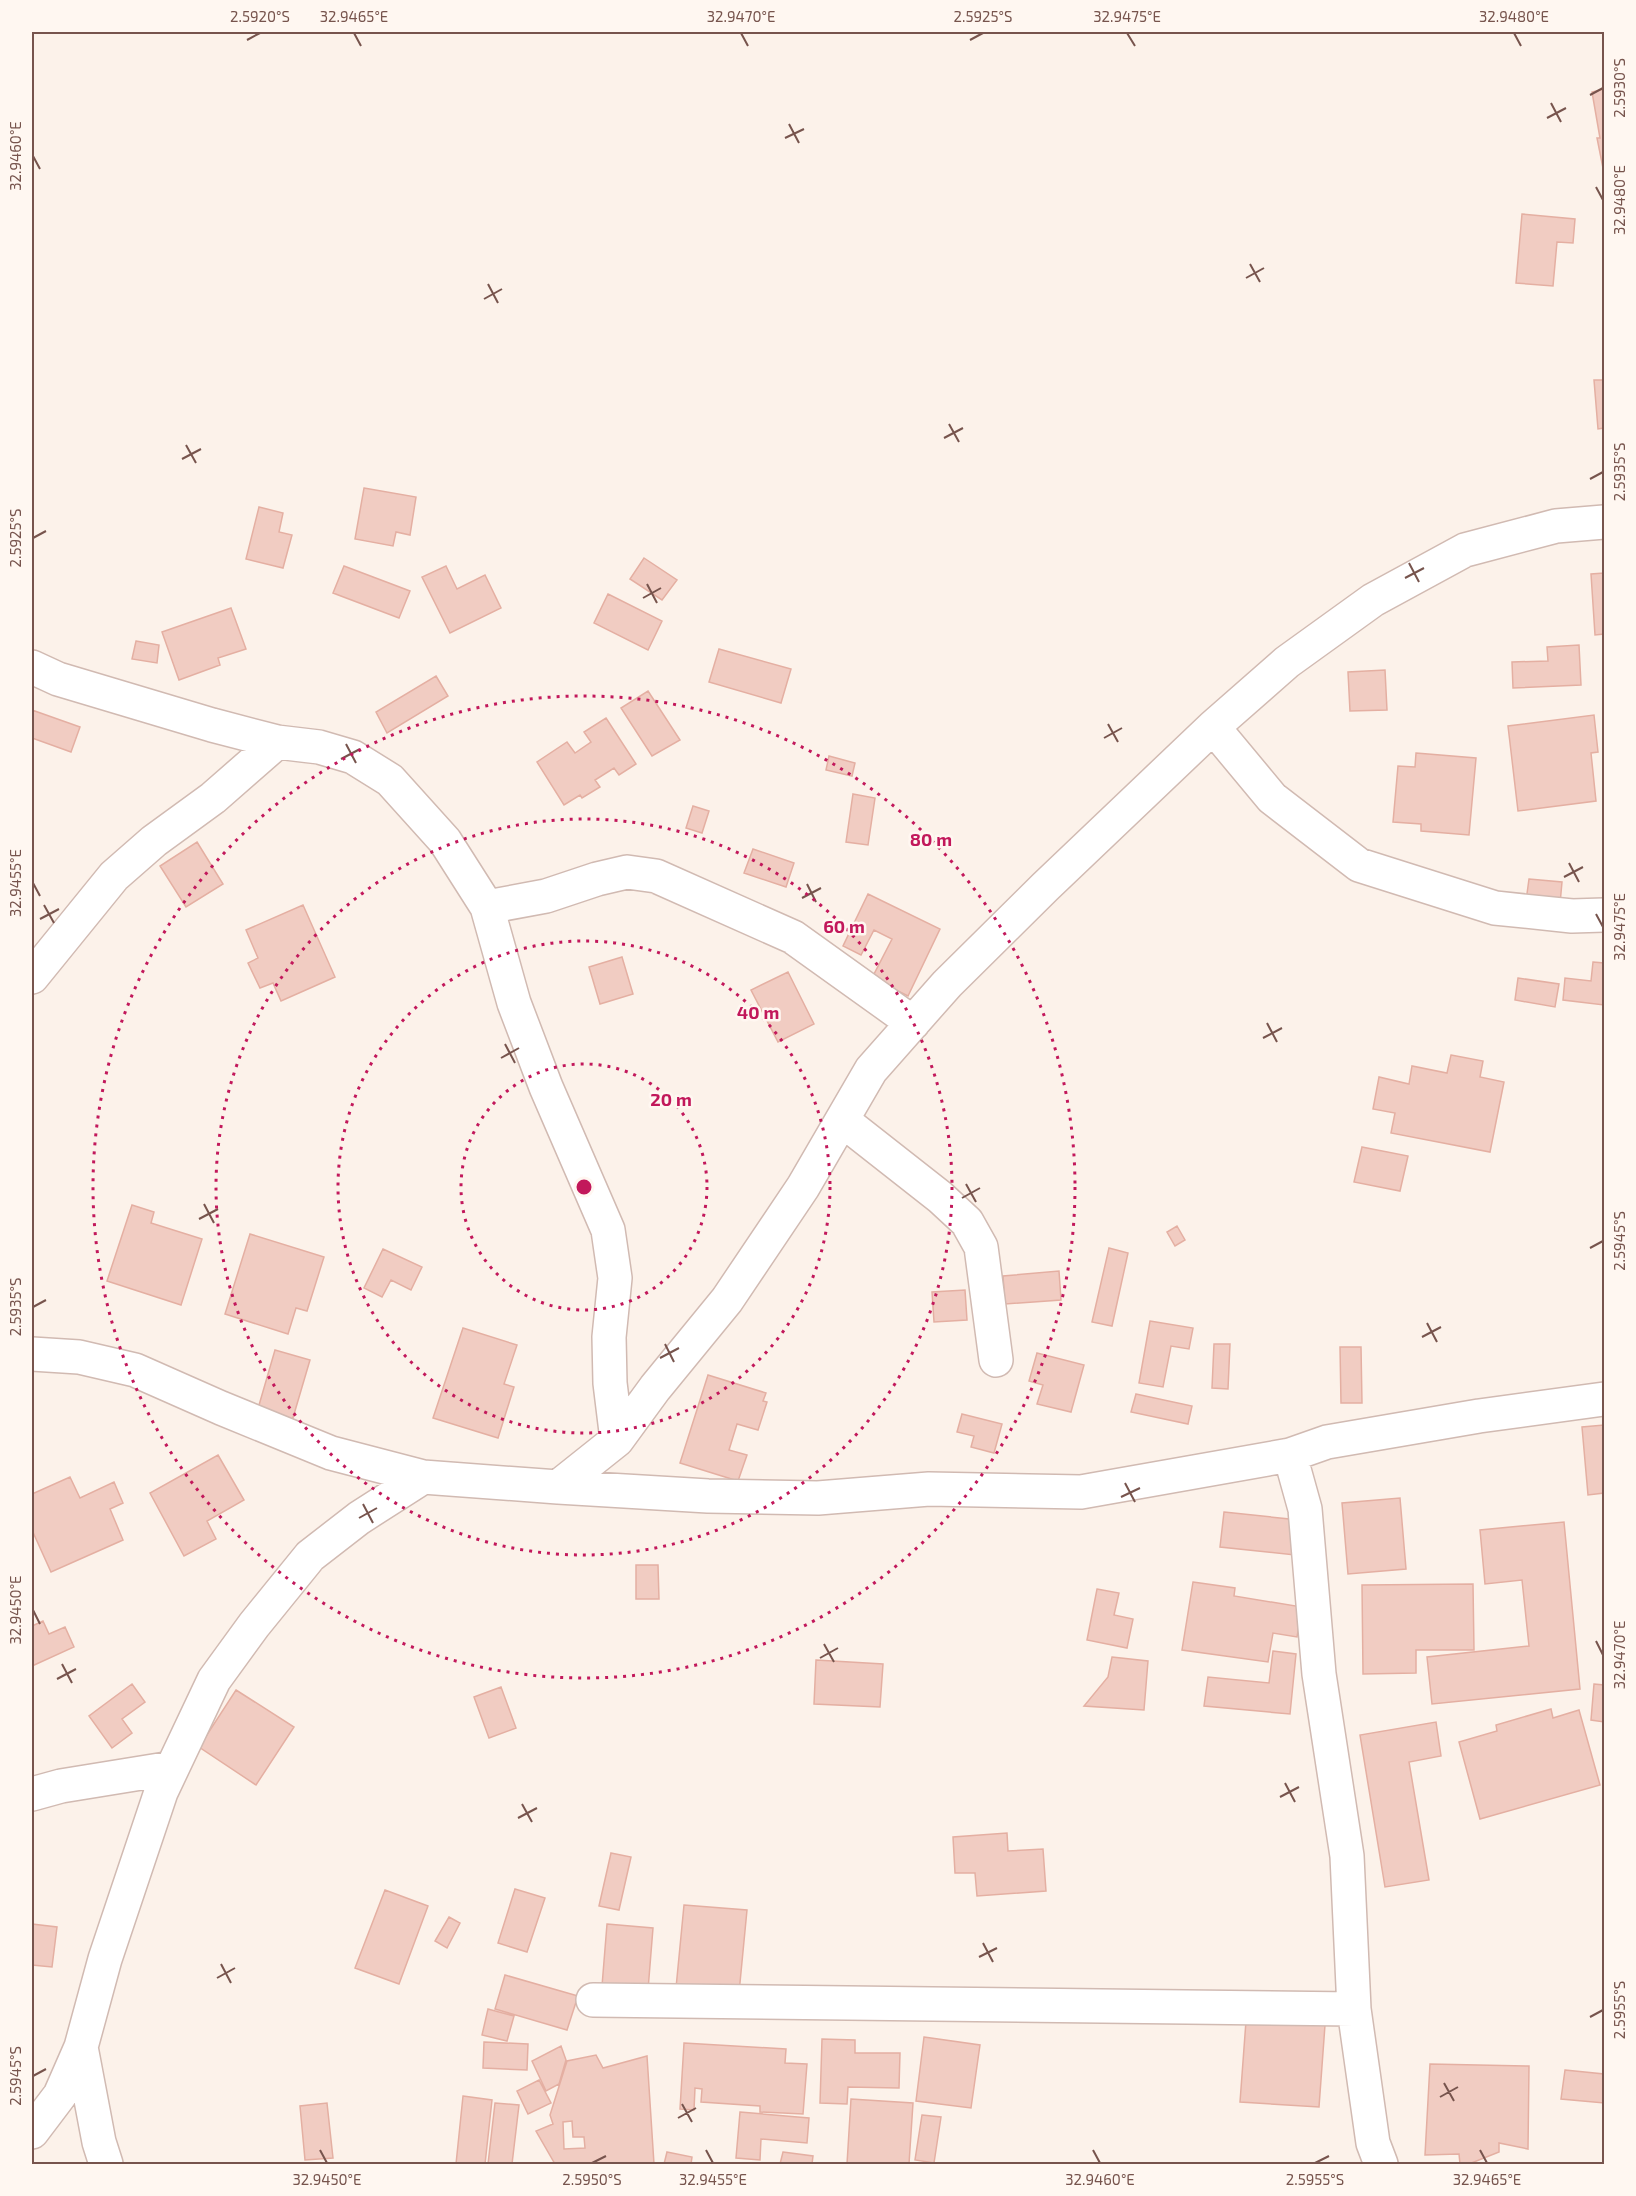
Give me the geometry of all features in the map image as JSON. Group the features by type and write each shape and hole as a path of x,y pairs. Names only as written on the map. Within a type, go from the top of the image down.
{"street":[{"path":"558,1487 616,1440 727,1300 803,1187 871,1070 947,984 1045,887 1214,727 1287,662 1373,600 1465,550 1556,526 1605,522"},
{"path":"32,667 68,682 212,725 277,742 320,747 353,757 390,780 445,840 487,907 522,1024 546,1087 608,1230 615,1278 609,1337 610,1383 616,1440"},
{"path":"1214,727 1272,798 1359,865 1495,908 1572,916 1605,915"},
{"path":"32,977 114,876 154,841 213,798 277,742"},
{"path":"487,907 546,896 597,879 627,872 657,876 793,937 913,1023"},
{"path":"842,1120 940,1197 967,1222 981,1247 996,1360"},
{"path":"32,1354 79,1357 135,1370 331,1453 423,1477 708,1496 818,1498 929,1489 1081,1492 1290,1455 1327,1442 1479,1416 1605,1399"},
{"path":"1290,1455 1305,1509 1319,1674 1347,1856 1354,2009 1373,2143 1381,2164"},
{"path":"32,2132 60,2095 81,2047 133,1870 160,1792 214,1680 254,1625 310,1556 359,1518 423,1477"},
{"path":"32,1794 61,1786 172,1768"},
{"path":"593,2000 1354,2009"},
{"path":"81,2047 99,2142 106,2164"}],"building":[{"path":"1604,89 1604,173 1592,92"},
{"path":"1522,214 1575,219 1573,243 1557,242 1553,286 1516,283"},
{"path":"1594,380 1604,380 1604,428 1598,429"},
{"path":"364,488 416,497 410,535 396,532 393,546 355,539"},
{"path":"259,507 283,513 279,532 292,535 283,568 246,559"},
{"path":"644,558 677,580 662,600 630,579"},
{"path":"344,566 410,591 399,618 333,593"},
{"path":"446,566 457,589 485,575 501,608 450,633 422,577"},
{"path":"1604,573 1604,634 1595,635 1591,574"},
{"path":"608,594 662,621 648,650 594,623"},
{"path":"231,608 246,649 218,658 220,665 179,680 162,632"},
{"path":"136,641 159,645 157,663 132,659"},
{"path":"1579,645 1581,685 1513,688 1512,662 1548,661 1547,647"},
{"path":"719,649 791,669 781,703 709,682"},
{"path":"1385,670 1387,710 1350,711 1348,672"},
{"path":"436,676 448,696 387,733 376,712"},
{"path":"648,691 680,740 652,756 621,708"},
{"path":"32,710 80,727 71,752 32,738"},
{"path":"1594,715 1598,752 1591,753 1596,801 1518,811 1508,726"},
{"path":"606,718 636,764 619,775 614,768 595,780 600,787 564,805 537,762 567,742 575,753 591,742 584,732"},
{"path":"1416,753 1476,758 1469,835 1421,831 1421,824 1393,822 1398,766 1415,767"},
{"path":"829,756 855,763 852,776 826,770"},
{"path":"853,794 875,798 868,845 846,842"},
{"path":"693,806 709,811 702,833 686,828"},
{"path":"197,842 223,884 186,907 160,866"},
{"path":"753,849 794,863 786,887 744,873"},
{"path":"1529,879 1562,882 1560,904 1526,901"},
{"path":"868,894 940,929 908,996 872,978 892,939 874,930 861,955 843,946"},
{"path":"303,905 335,977 281,1001 273,983 260,988 248,963 258,958 246,930"},
{"path":"622,957 633,994 600,1004 589,967"},
{"path":"1593,962 1604,963 1604,1005 1563,1000 1565,978 1591,981"},
{"path":"788,972 814,1024 778,1042 751,990"},
{"path":"1518,978 1559,984 1555,1007 1515,1000"},
{"path":"1451,1055 1483,1061 1480,1077 1504,1082 1490,1152 1391,1133 1395,1113 1373,1109 1379,1077 1409,1084 1412,1066 1447,1073"},
{"path":"1362,1147 1408,1156 1400,1191 1354,1182"},
{"path":"132,1205 154,1212 151,1223 202,1239 181,1305 107,1281"},
{"path":"1177,1226 1185,1240 1175,1246 1167,1232"},
{"path":"250,1234 324,1257 307,1311 296,1308 288,1334 225,1314"},
{"path":"1109,1248 1128,1253 1112,1326 1092,1322"},
{"path":"383,1249 422,1267 411,1290 391,1280 382,1297 364,1288"},
{"path":"1059,1271 1061,1300 1005,1304 1003,1276"},
{"path":"965,1290 967,1320 934,1322 932,1292"},
{"path":"1150,1321 1193,1328 1189,1349 1171,1346 1163,1387 1139,1383"},
{"path":"463,1328 517,1345 504,1384 514,1387 498,1438 433,1418"},
{"path":"1214,1344 1230,1344 1228,1389 1212,1388"},
{"path":"1340,1347 1361,1347 1362,1403 1341,1403"},
{"path":"275,1350 310,1360 292,1421 257,1412"},
{"path":"1037,1353 1084,1365 1071,1412 1037,1404 1043,1385 1029,1381"},
{"path":"708,1375 766,1393 763,1401 767,1402 758,1430 737,1424 729,1450 747,1455 738,1481 680,1463"},
{"path":"1136,1394 1192,1406 1188,1424 1131,1412"},
{"path":"962,1414 1002,1424 994,1453 971,1447 974,1436 957,1432"},
{"path":"1604,1425 1604,1493 1588,1495 1582,1427"},
{"path":"218,1455 244,1500 207,1521 216,1539 184,1556 150,1493"},
{"path":"70,1477 80,1498 114,1482 123,1503 110,1509 123,1540 51,1572 32,1530 32,1494"},
{"path":"1400,1498 1406,1569 1348,1574 1342,1503"},
{"path":"1224,1512 1299,1520 1295,1555 1220,1547"},
{"path":"1564,1522 1580,1689 1432,1704 1427,1657 1529,1646 1522,1580 1485,1584 1480,1530"},
{"path":"636,1565 658,1565 659,1599 636,1599"},
{"path":"1193,1582 1235,1588 1234,1596 1302,1607 1297,1637 1273,1633 1268,1662 1182,1650"},
{"path":"1473,1584 1474,1650 1416,1650 1416,1673 1363,1674 1362,1585"},
{"path":"1097,1589 1119,1593 1114,1615 1133,1619 1127,1648 1087,1640"},
{"path":"43,1621 49,1634 65,1627 74,1647 32,1666 32,1626"},
{"path":"1273,1651 1296,1654 1290,1714 1204,1706 1208,1677 1269,1683"},
{"path":"1112,1657 1148,1661 1144,1710 1084,1706 1108,1677"},
{"path":"816,1660 883,1664 880,1707 814,1704"},
{"path":"132,1684 145,1702 122,1719 132,1733 112,1748 89,1716"},
{"path":"1594,1684 1604,1685 1604,1722 1591,1720"},
{"path":"501,1687 516,1728 489,1738 474,1697"},
{"path":"236,1690 294,1727 256,1785 199,1747"},
{"path":"1551,1709 1553,1718 1579,1710 1600,1785 1480,1819 1459,1742 1497,1731 1496,1725"},
{"path":"1436,1722 1441,1756 1409,1762 1429,1880 1385,1887 1360,1735"},
{"path":"1007,1833 1008,1851 1043,1849 1046,1891 977,1896 975,1873 955,1873 953,1837"},
{"path":"611,1853 631,1857 619,1910 599,1906"},
{"path":"515,1889 545,1898 527,1952 498,1943"},
{"path":"385,1890 428,1906 399,1984 355,1968"},
{"path":"684,1905 747,1910 739,1993 676,1988"},
{"path":"449,1917 460,1923 447,1948 435,1941"},
{"path":"32,1924 57,1927 52,1967 32,1965"},
{"path":"607,1924 653,1928 648,1990 602,1986"},
{"path":"505,1975 578,1996 567,2030 495,2009"},
{"path":"488,2009 514,2016 507,2041 482,2035"},
{"path":"1246,2021 1325,2025 1319,2107 1240,2102"},
{"path":"924,2037 980,2045 971,2108 916,2101"},
{"path":"822,2039 855,2040 855,2053 900,2053 899,2088 848,2087 847,2104 820,2103"},
{"path":"484,2042 528,2044 527,2070 483,2068"},
{"path":"684,2043 786,2049 785,2063 807,2064 803,2114 760,2112 760,2106 701,2102 702,2089 695,2088 694,2110 680,2109"},
{"path":"561,2046 566,2060 559,2084 546,2091 532,2061"},
{"path":"596,2055 603,2068 647,2056 654,2164 555,2164 536,2131 553,2124 550,2115 567,2061","holes":["572,2121 573,2137 584,2137 585,2148 564,2149 563,2122"]},
{"path":"1430,2064 1529,2066 1528,2149 1499,2143 1499,2152 1469,2164 1460,2164 1459,2154 1425,2155"},
{"path":"1565,2070 1604,2074 1604,2103 1561,2099"},
{"path":"539,2080 551,2103 528,2114 517,2091"},
{"path":"463,2096 492,2100 485,2164 456,2164"},
{"path":"851,2099 913,2103 909,2164 847,2164"},
{"path":"327,2103 333,2158 305,2160 300,2106"},
{"path":"495,2103 519,2105 512,2164 488,2164"},
{"path":"740,2112 809,2118 807,2143 761,2139 760,2160 736,2158"},
{"path":"922,2115 941,2117 934,2163 915,2160"},
{"path":"667,2152 692,2157 691,2164 664,2164"},
{"path":"783,2152 813,2156 812,2164 780,2164"}]}
